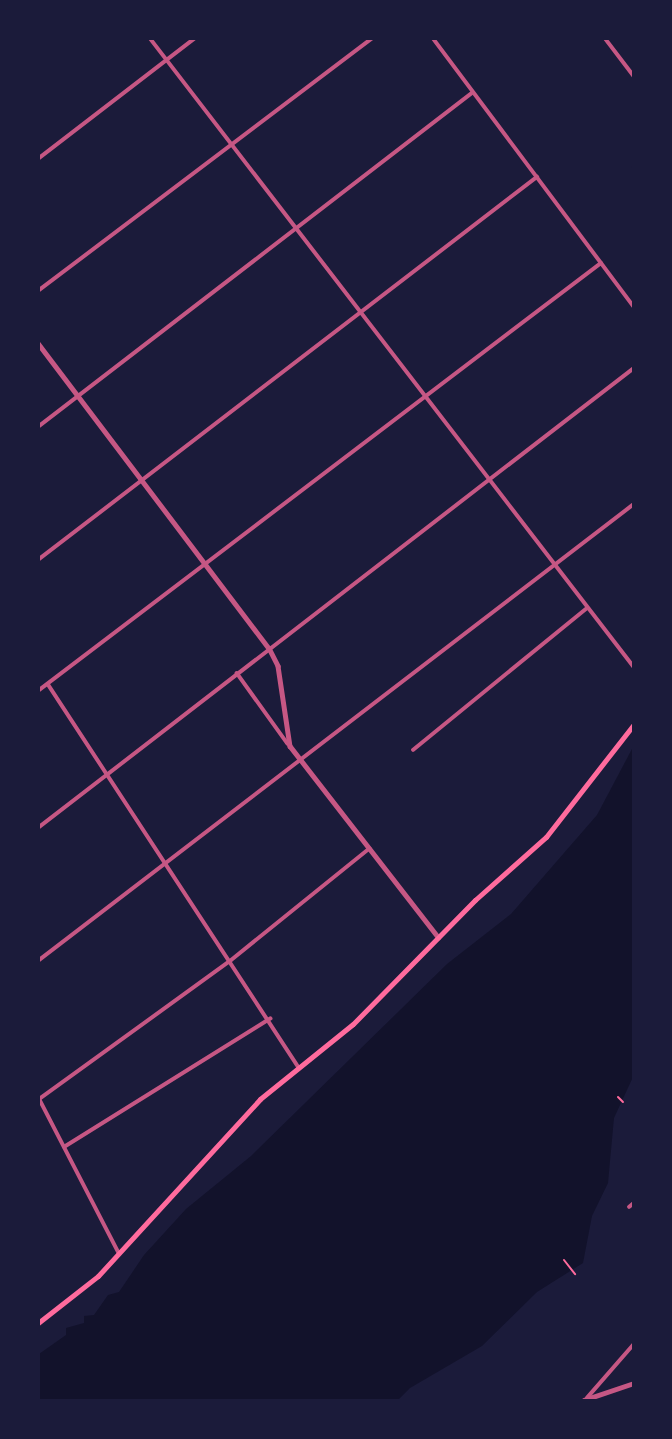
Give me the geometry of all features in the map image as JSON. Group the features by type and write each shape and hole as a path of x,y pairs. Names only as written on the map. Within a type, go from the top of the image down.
{"main road":[{"path":"38,1323 82,1290 119,1253 252,1108 353,1024 438,937 546,837 634,724"}],"street":[{"path":"150,38 586,609 634,667"},
{"path":"38,159 195,38"},
{"path":"38,291 372,38"},
{"path":"433,38 634,307"},
{"path":"605,38 634,76"},
{"path":"38,427 472,93"},
{"path":"38,560 537,177"},
{"path":"38,691 601,263"},
{"path":"38,343 270,648 278,666 290,746"},
{"path":"38,828 634,368"},
{"path":"38,961 298,757 634,504"},
{"path":"413,750 586,609"},
{"path":"237,673 298,757 438,937"},
{"path":"48,684 299,1067"},
{"path":"119,1253 39,1098 230,961 369,849"},
{"path":"64,1147 270,1019"},
{"path":"586,1399 634,1345"},
{"path":"586,1399 634,1382"}],"path":[{"path":"618,1097 623,1102"},
{"path":"564,1259 575,1274"}],"shaded area":[{"path":"633,747 633,1077 614,1118 608,1183 592,1216 583,1263 537,1292 482,1346 410,1388 398,1400 39,1400 39,1354 66,1335 66,1328 84,1323 84,1316 94,1315 108,1295 119,1292 144,1255 186,1209 251,1156 447,964 511,914 597,815"}]}
